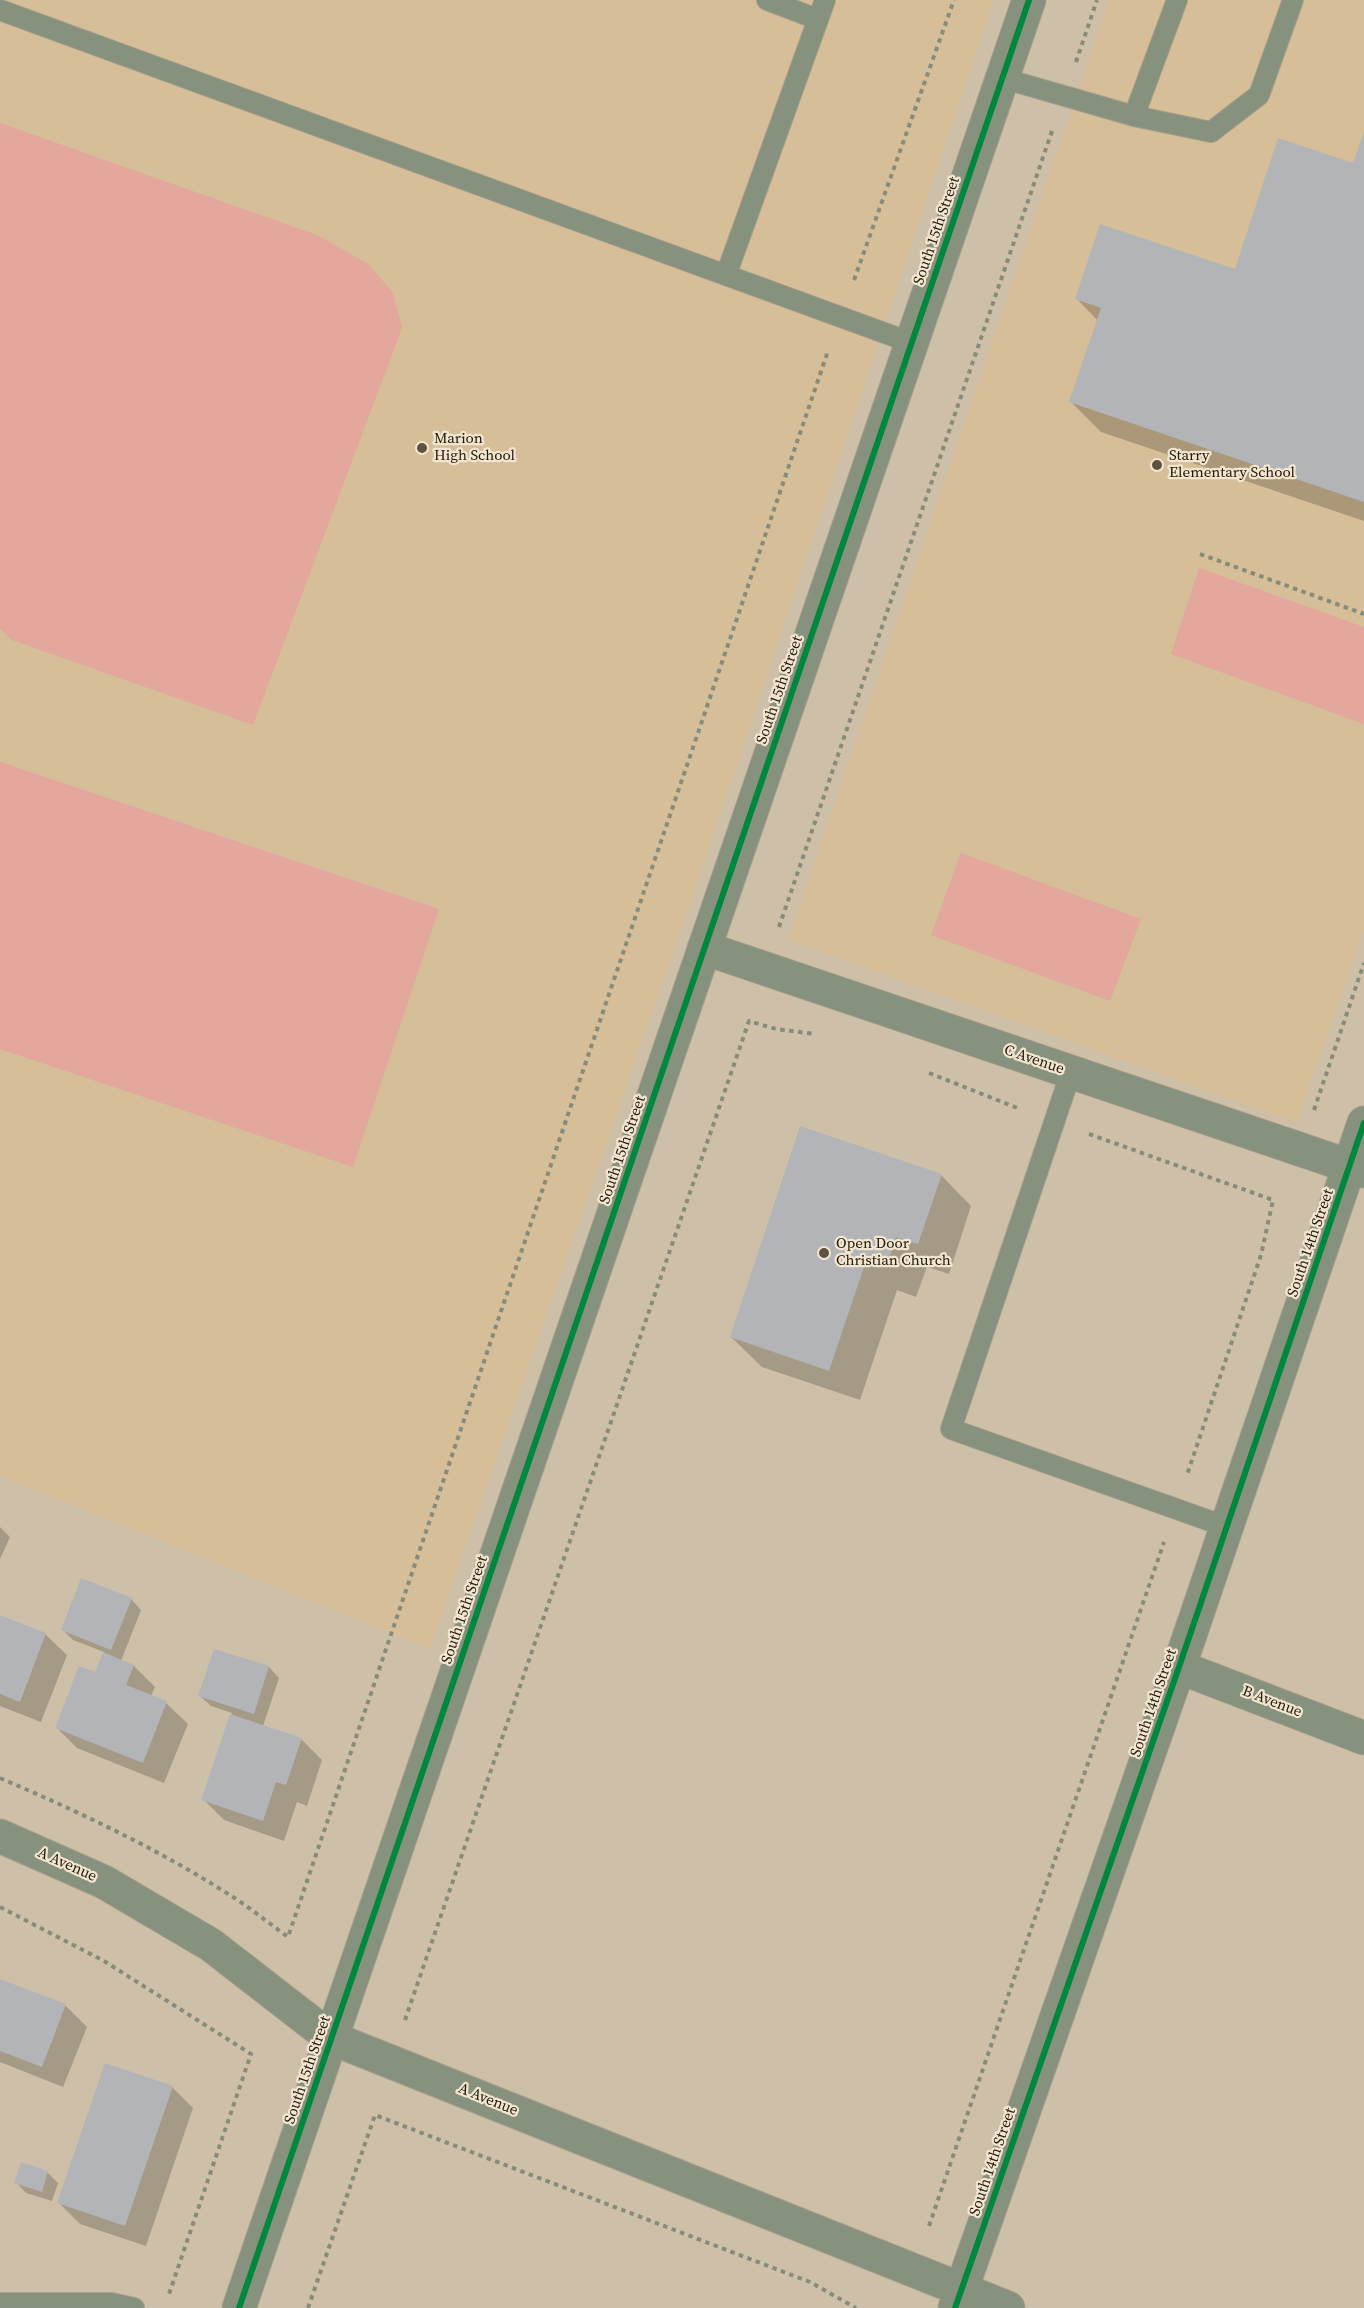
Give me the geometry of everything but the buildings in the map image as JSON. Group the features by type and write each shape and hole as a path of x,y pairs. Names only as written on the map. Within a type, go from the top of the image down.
{"street":[{"name":"South 15th Street","path":"239,2308 1029,0"},
{"name":"C Avenue","path":"704,948 1357,1168"},
{"name":"South 14th Street","path":"958,2299 1227,1527 1357,1168 1364,1123"},
{"name":"B Avenue","path":"1179,1667 1364,1738"},
{"name":"A Avenue","path":"0,1836 104,1882 211,1945 331,2038 958,2299 1008,2308"}],"lane":[{"path":"767,0 817,19"},
{"path":"726,275 825,0"},
{"path":"1134,116 1177,0"},
{"path":"1002,78 1134,116 1211,132 1259,95 1293,0"},
{"path":"0,10 912,343"},
{"path":"1071,1072 951,1429 1227,1527"},
{"path":"0,2303 111,2303 134,2308"}],"path":[{"path":"854,280 954,0"},
{"path":"778,932 1097,0"},
{"path":"0,1778 69,1807 226,1892 288,1937 828,350"},
{"path":"1200,554 1364,614"},
{"path":"1312,1116 1364,963"},
{"path":"405,2021 749,1021 776,1029 818,1034"},
{"path":"922,1070 1054,1122 1273,1200 1261,1255 929,2226"},
{"path":"0,1907 104,1961 251,2054 168,2297"},
{"path":"308,2308 375,2115 810,2282 856,2308"}],"shaded area":[{"name":"Marion High School","path":"0,0 994,0 693,896 430,1649 0,1476"},
{"name":"Starry Elementary School","path":"1109,0 1364,0 1364,930 1297,1123 788,940"},
{"path":"0,123 317,235 368,264 393,293 402,328 253,725 12,640 0,628"},
{"path":"1199,568 1364,627 1364,724 1171,654"},
{"path":"0,762 439,909 353,1167 0,1049"},
{"path":"961,853 1141,919 1110,1001 931,935"}],"cycle path":[{"path":"239,2308 1029,0"},
{"path":"955,2308 1179,1667 1364,1123"}],"place":[{"name":"Marion High School","path":"422,448"},
{"name":"Starry Elementary School","path":"1157,465"},
{"name":"Open Door Christian Church","path":"824,1253"}]}
